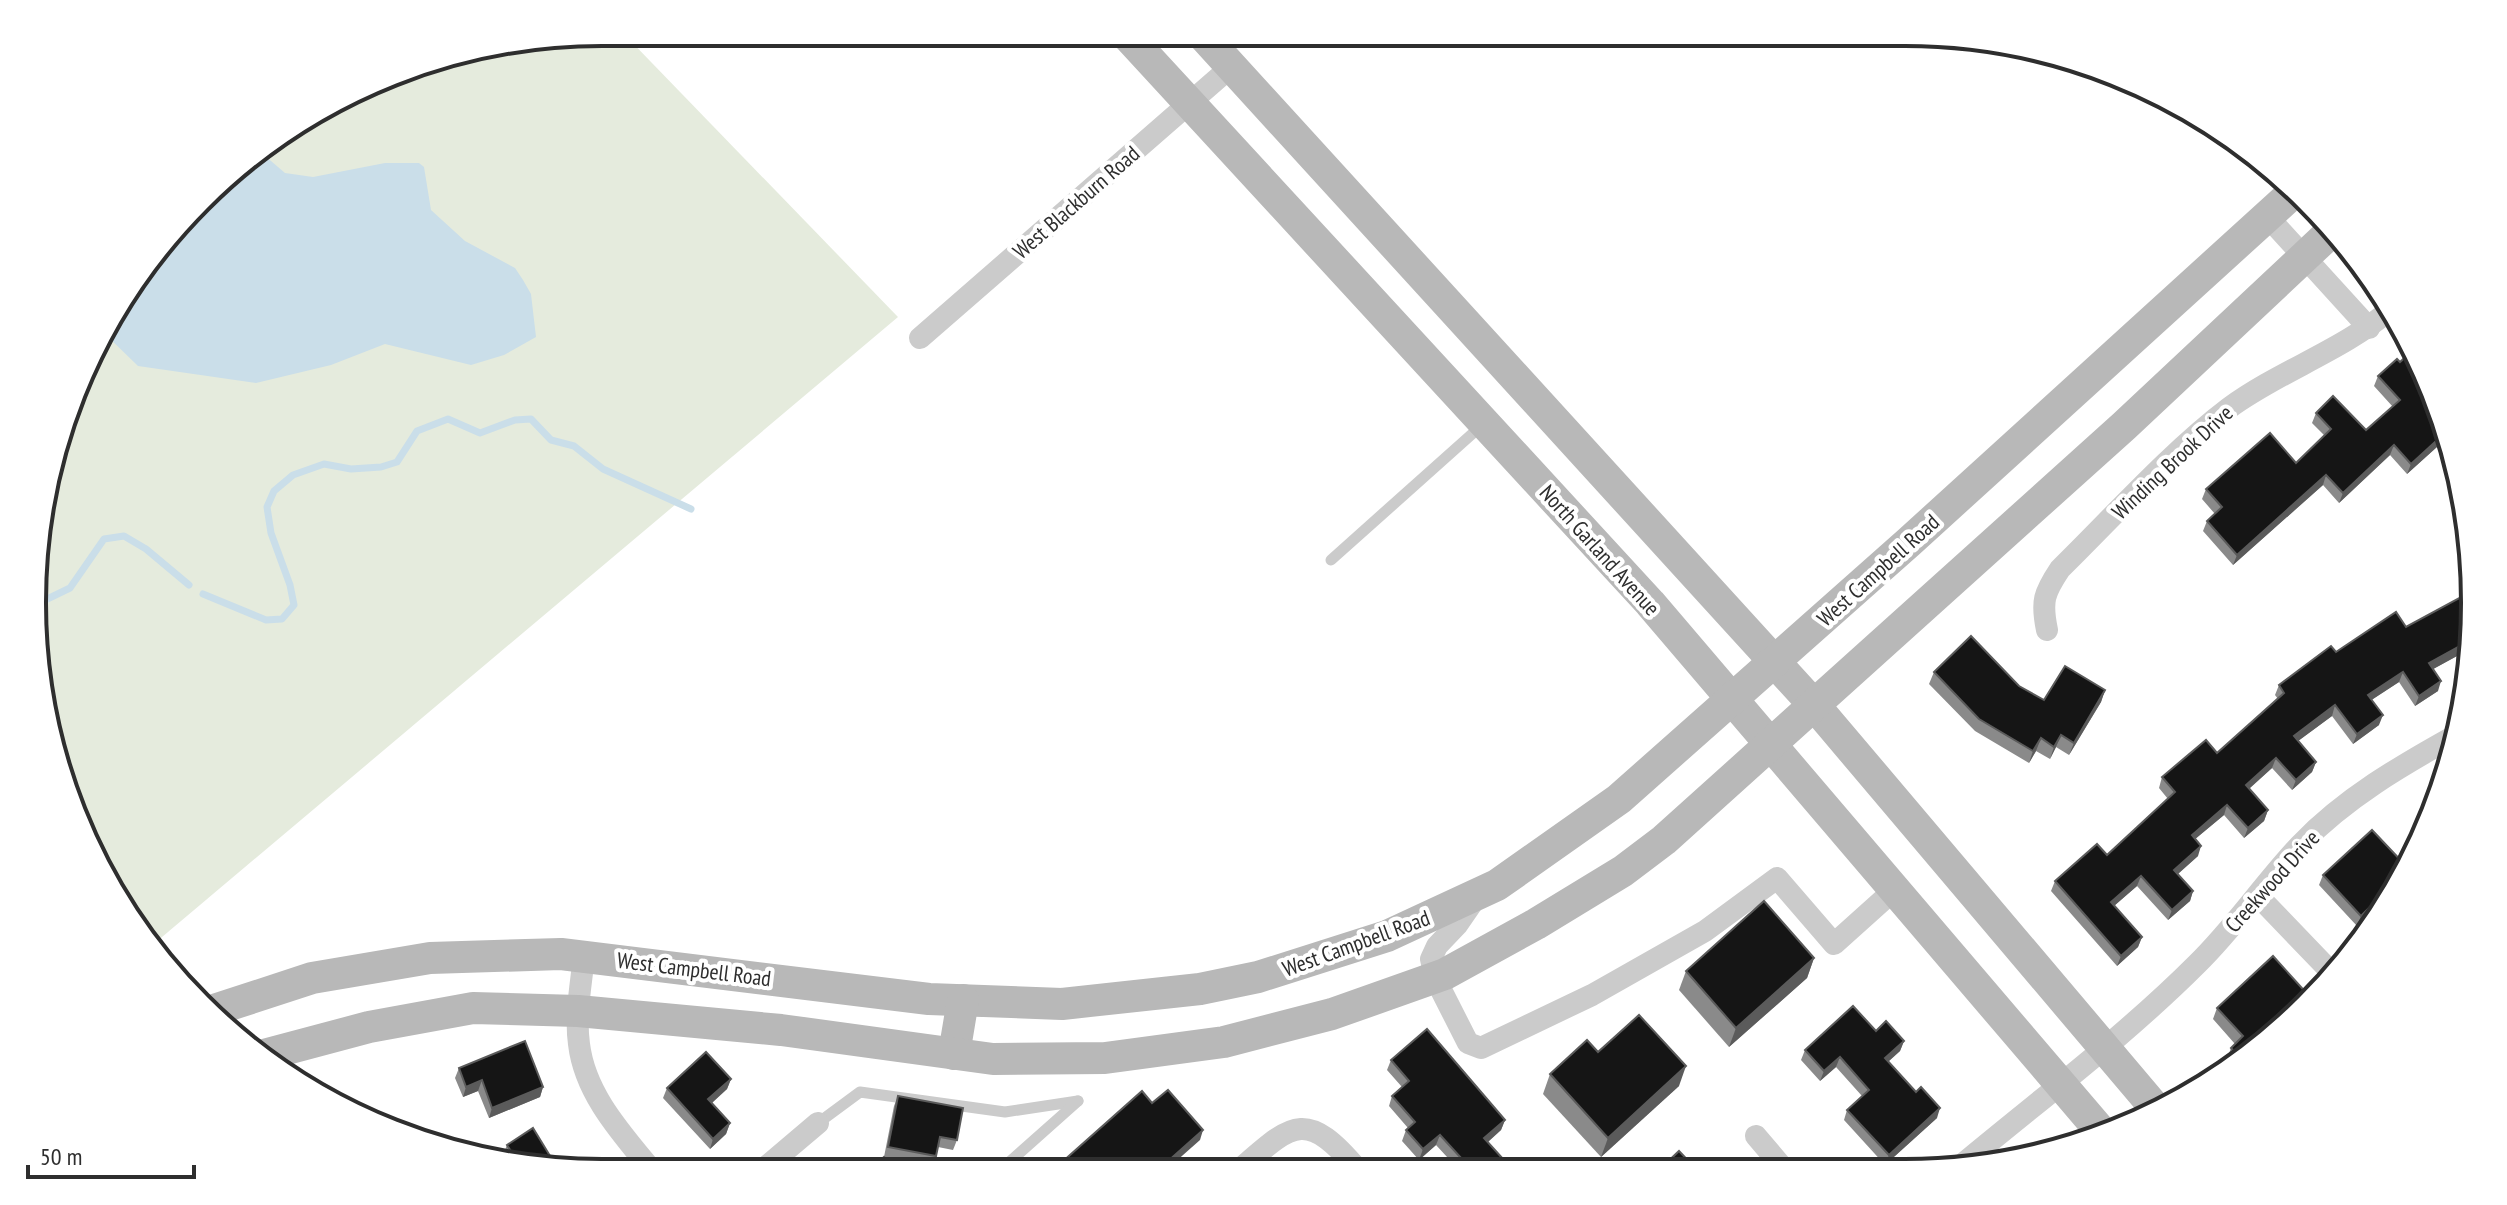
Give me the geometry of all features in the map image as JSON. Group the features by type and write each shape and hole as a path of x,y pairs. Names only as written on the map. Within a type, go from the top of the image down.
{"main road":[{"name":"North Garland Avenue","path":"1137,46 1650,603 2095,1125"},
{"path":"1213,46 1694,577 1815,706 2150,1102"},
{"name":"West Campbell Road","path":"222,1008 312,978 430,958 561,954 929,999 1062,1004 1200,989 1244,980 1387,936 1477,895 1543,855 1619,799 1733,701 2287,198"},
{"path":"275,1052 369,1027 473,1008 578,1011 781,1030 993,1059 1105,1058 1224,1042 1332,1014 1435,978 1536,924 1623,871 1664,840 2124,426 2325,238"},
{"path":"954,1054 963,1000"}],"street":[{"name":"West Blackburn Road","path":"920,338 1232,66"},
{"path":"2267,216 2369,328"},
{"name":"Winding Brook Drive","path":"2047,630 2043,612 2044,593 2060,569 2201,432 2249,394 2369,328 2382,317"},
{"name":"Creekwood Drive","path":"1974,1154 2143,1015 2199,962 2300,845 2345,805 2398,767 2443,742"},
{"path":"1477,895 1457,925 1437,946 1431,959 1435,978 1468,1043 1481,1048 1592,995 1705,931 1777,878 1834,944 1893,891"},
{"path":"2258,896 2325,966"},
{"path":"584,956 578,1011 579,1046 588,1078 607,1114 643,1159"},
{"path":"775,1159 818,1123"},
{"path":"1253,1159 1288,1131 1308,1128 1332,1143 1347,1159"},
{"path":"1756,1136 1776,1159"}],"lane":[{"path":"1331,560 1484,423"},
{"path":"818,1123 860,1092 1005,1112 1078,1101 1013,1159"}],"shaded area":[{"path":"636,46 898,317 160,939 103,849 65,747 47,639 47,566 65,458 103,356 161,264 209,209 236,184 293,140 324,121 356,103 424,76 458,65 530,51"}],"water":[{"path":"268,158 285,173 313,177 385,163 419,163 424,167 431,210 465,241 515,268 531,294 536,337 504,355 471,365 385,344 331,365 256,383 138,366 112,340 140,293 209,209"}],"building":[{"path":"2405,358 2436,441 2411,464 2394,445 2343,493 2326,475 2237,555 2207,521 2222,507 2206,489 2270,433 2296,463 2331,429 2316,413 2333,396 2366,430 2400,400 2378,376 2397,359 2400,362"},
{"path":"2461,597 2459,646 2429,663 2441,681 2419,696 2403,672 2368,695 2383,715 2357,734 2335,705 2294,736 2316,762 2296,780 2276,758 2246,785 2268,810 2248,828 2227,805 2192,835 2201,846 2174,870 2193,891 2172,910 2141,876 2111,902 2142,937 2121,956 2055,881 2097,844 2107,855 2175,792 2162,777 2206,740 2217,753 2284,693 2279,685 2331,646 2336,652 2396,612 2406,627"},
{"path":"1971,636 2019,686 2044,700 2065,666 2105,690 2074,743 2061,735 2054,747 2041,738 2033,751 1979,719 1934,672"},
{"path":"2372,830 2399,858 2370,907 2361,916 2323,875"},
{"path":"1764,901 1814,958 1736,1028 1686,971"},
{"path":"2273,956 2304,990 2234,1051 2231,1048 2243,1036 2217,1008"},
{"path":"1853,1006 1876,1031 1886,1021 1904,1041 1885,1058 1916,1092 1921,1087 1940,1108 1889,1155 1847,1110 1869,1090 1840,1057 1824,1071 1805,1050"},
{"path":"1639,1015 1686,1066 1608,1138 1550,1074 1587,1040 1598,1052"},
{"path":"1427,1029 1505,1120 1484,1138 1503,1159 1462,1159 1440,1135 1423,1149 1406,1130 1415,1122 1392,1096 1409,1081 1391,1060"},
{"path":"525,1041 543,1087 492,1108 482,1080 466,1087 459,1068"},
{"path":"706,1052 731,1079 708,1099 730,1123 713,1139 667,1088"},
{"path":"1168,1090 1203,1130 1170,1159 1066,1159 1142,1091 1152,1103"},
{"path":"898,1096 963,1108 957,1140 940,1137 936,1156 888,1147"},
{"path":"533,1128 550,1156 511,1151 507,1145"},
{"path":"1679,1151 1687,1159 1671,1159"}],"waterway":[{"path":"203,594 266,620 282,619 294,605 271,533 267,507 274,491 293,475 324,464 351,469 381,467 397,462 417,431 448,419 480,433 515,420 531,419 551,440 574,446 603,469 691,509"},
{"path":"46,600 70,588 104,539 124,536 146,549 189,585"}]}
